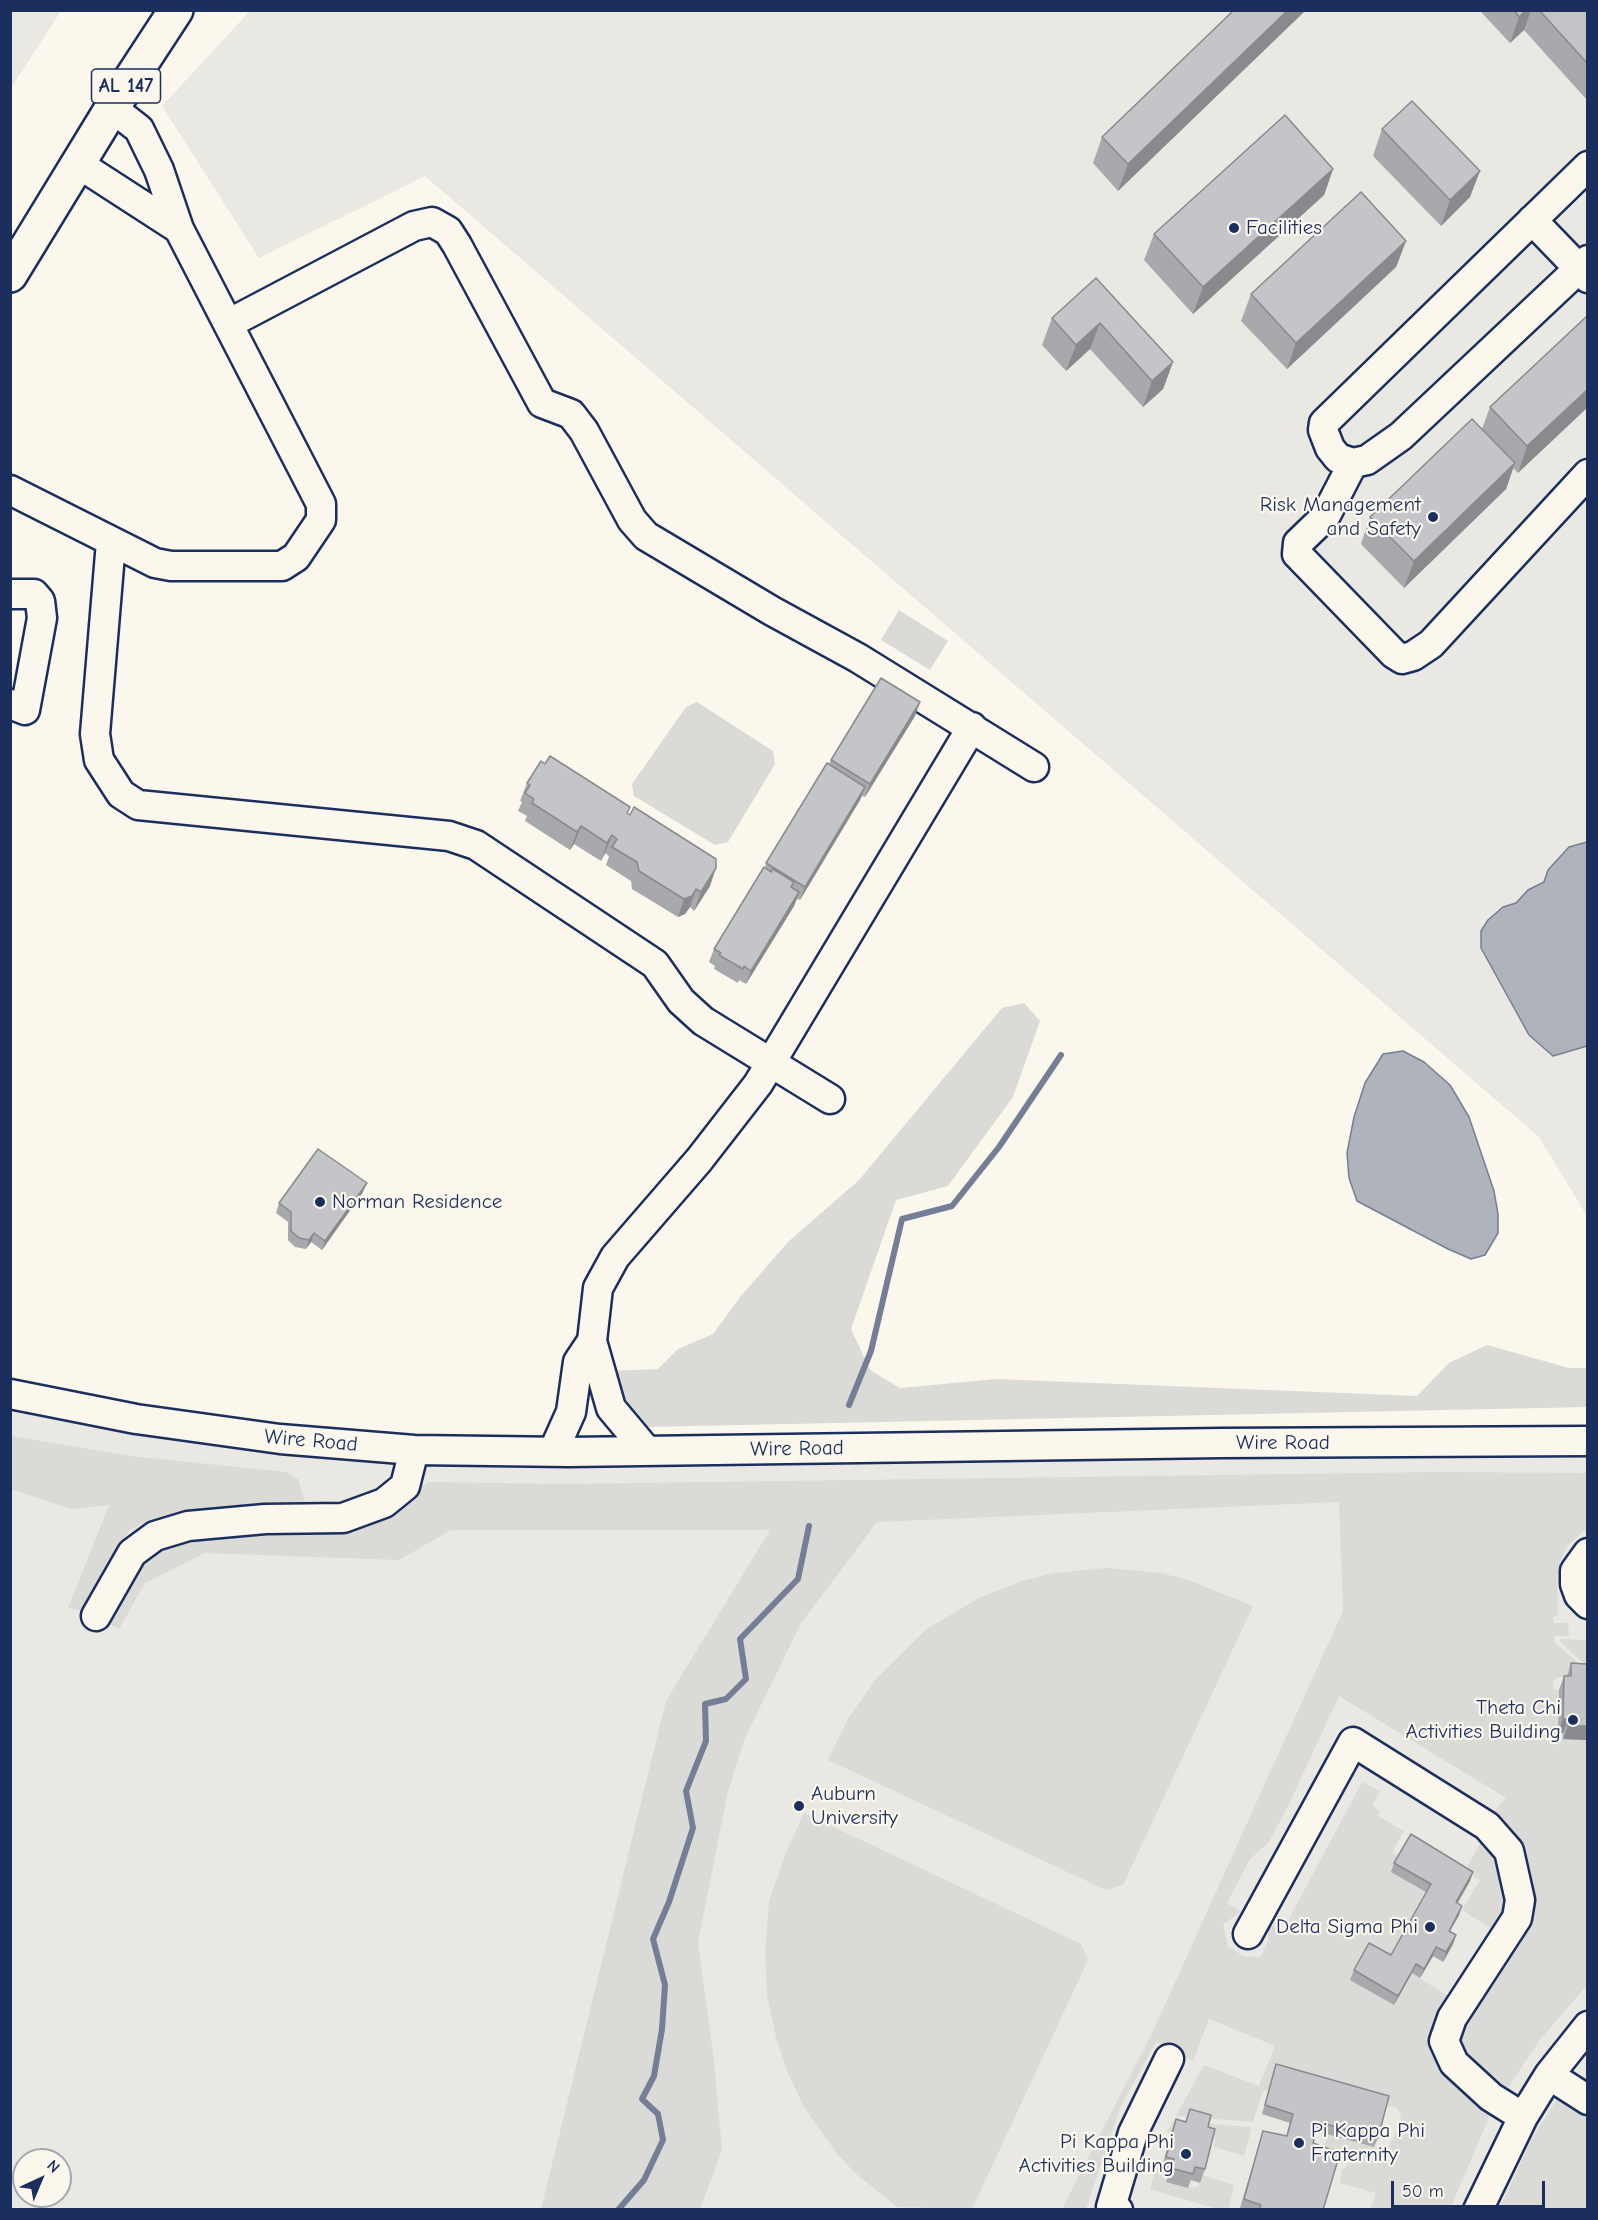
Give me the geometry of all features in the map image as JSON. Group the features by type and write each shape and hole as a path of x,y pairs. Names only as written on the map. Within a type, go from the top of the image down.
{"main road":[{"name":"AL 147","path":"10,275 77,163 176,10"}],"street":[{"path":"14,489 111,542 155,564 163,565 282,566 296,557 321,520 321,504 179,229 159,170 139,129 112,108"},
{"path":"77,163 179,229"},
{"path":"1532,220 1584,269 1401,436 1367,460 1353,463 1338,458 1330,448 1323,430 1324,423 1587,166"},
{"path":"228,324 414,226 432,222 448,231 457,245 542,403 571,414 584,431 632,520 646,536 772,611 858,658 1034,767"},
{"path":"1353,463 1325,517 1298,543 1298,554 1394,654 1402,659 1413,656 1431,644 1587,474"},
{"path":"111,542 95,734 99,760 121,795 138,805 449,836 476,845 656,964 681,1001 703,1021 830,1099"},
{"path":"10,594 34,594 40,601 42,618 25,710 10,704"},
{"path":"647,1452 611,1408 592,1341 598,1288 615,1257 732,1120 758,1084 972,728"},
{"path":"553,1452 571,1412 578,1362 592,1341"},
{"name":"Wire Road","path":"10,1394 136,1419 280,1439 414,1450 647,1452 1222,1443 1587,1441"},
{"path":"96,1616 132,1552 155,1536 188,1526 265,1520 343,1518 384,1503 405,1486 414,1450"},
{"path":"1587,1553 1575,1572 1575,1584 1579,1595 1587,1604"},
{"path":"1248,1934 1353,1742 1487,1826 1509,1851 1520,1900 1517,1918 1452,2018 1444,2041 1454,2063 1491,2097 1523,2116"},
{"path":"1478,2210 1523,2116 1549,2074 1587,2026"},
{"path":"1118,2210 1111,2207 1133,2133 1169,2059"},
{"path":"1549,2074 1587,2100"}],"shaded area":[{"path":"10,11 61,11 11,88"},
{"path":"250,11 1587,11 1587,1216 1539,1137 425,176 259,258 162,106"},
{"path":"899,610 948,641 930,670 881,640"},
{"path":"697,702 773,751 775,764 728,842 715,845 634,796 632,784 686,707"},
{"path":"1587,842 1587,1046 1553,1056 1529,1035 1481,948 1481,931 1488,920 1503,907 1516,903 1528,890 1544,882 1548,870 1569,847"},
{"path":"1024,1003 1040,1021 1013,1097 948,1186 896,1200 851,1329 870,1370 900,1388 996,1379 1417,1396 1449,1363 1487,1345 1569,1368 1587,1368 1588,1407 647,1427 629,1413 610,1371 658,1369 678,1349 713,1334 741,1296 788,1242 859,1180 1002,1008"},
{"path":"1403,1051 1424,1062 1450,1085 1469,1117 1494,1191 1498,1214 1498,1233 1485,1255 1471,1259 1357,1201 1349,1178 1347,1153 1354,1117 1365,1083 1383,1054"},
{"name":"Auburn University","path":"10,1394 280,1439 1587,1441 1587,2209 11,2209"},
{"path":"10,1436 130,1456 286,1472 298,1479 305,1502 302,1509 187,1510 142,1523 130,1530 123,1539 88,1612 68,1608 109,1505 71,1509 11,1489"},
{"path":"1438,1472 1587,1473 1587,1528 1567,1546 1561,1559 1557,1577 1558,1614 1553,1618 1554,1623 1568,1623 1569,1636 1555,1636 1554,1642 1587,1670 1556,1678 1553,1682 1554,1690 1559,1690 1558,1732 1563,1733 1564,1739 1587,1740 1587,1985 1539,2041 1507,2089 1490,2081 1459,2047 1459,2038 1464,2026 1521,1933 1493,1813 1506,1798 1339,1696 1269,1842 1250,1859 1227,1903 1241,1912 1223,1924 1228,1946 1243,1956 1261,1957 1268,1941 1268,1924 1283,1930 1362,1782 1380,1791 1372,1806 1380,1811 1378,1816 1404,1831 1392,1852 1399,1857 1428,1893 1394,2005 1412,1973 1452,1999 1436,2029 1491,2113 1450,2209 1370,2209 1376,2193 1340,2183 1342,2170 1348,2165 1350,2159 1341,2151 1324,2151 1327,2134 1384,2149 1389,2146 1399,2126 1401,2117 1396,2107 1263,2090 1253,2122 1176,2116 1204,2065 1259,2086 1275,2046 1209,2019 1193,2061 1156,2042 1120,2108 1086,2209 1062,2209 1154,2029 1343,1611 1339,1502 877,1522 801,1623 744,1740 727,1795 698,1943 714,2061 722,2150 700,2209 541,2209 666,1701 770,1530 451,1530 399,1560 205,1553 145,1583 119,1629 103,1620 140,1561 167,1542 418,1490 428,1482 564,1484"},
{"path":"1107,1568 1161,1573 1189,1580 1253,1606 1123,1885 1106,1890 828,1760 849,1717 876,1679 928,1628 979,1598 1022,1581 1054,1573"},
{"path":"1560,1639 1587,1640 1587,1666 1560,1642"},
{"path":"804,1813 1081,1944 1088,1960 972,2209 897,2207 854,2172 835,2151 804,2107 788,2073 776,2037 767,1995 765,1953 769,1901 786,1853"},
{"path":"1482,1840 1496,1855 1509,1904 1496,1932 1462,1910 1480,1880 1465,1871"},
{"path":"1558,2098 1587,2110 1587,2209 1499,2210 1533,2136"},
{"path":"1173,2121 1252,2127 1244,2156 1214,2147 1215,2138 1212,2131 1181,2136 1167,2132"},
{"path":"1157,2164 1163,2166 1161,2171 1167,2182 1193,2188 1198,2186 1202,2175 1234,2185 1228,2210 1217,2209 1150,2189"}],"building":[{"path":"1234,10 1288,10 1128,164 1102,137"},
{"path":"1514,10 1526,10 1519,17"},
{"path":"1539,10 1587,10 1587,63"},
{"path":"1412,101 1480,171 1450,200 1382,129"},
{"name":"Facilities","path":"1285,115 1333,169 1203,287 1154,234"},
{"name":"Facilities","path":"1361,192 1406,241 1296,343 1251,294"},
{"path":"1096,278 1173,362 1152,381 1100,323 1076,345 1052,318"},
{"path":"1587,316 1587,390 1527,446 1490,407"},
{"name":"Risk Management and Safety","path":"1472,419 1515,463 1414,561 1370,517"},
{"path":"881,678 920,702 870,784 831,760"},
{"path":"550,756 630,807 627,813 630,815 634,807 716,859 716,868 701,892 696,889 692,896 684,899 639,871 637,862 612,847 617,839 612,835 607,843 581,826 577,832 532,803 534,799 525,793 530,785 527,783 541,761 545,764"},
{"path":"827,763 865,787 805,887 766,863"},
{"path":"764,867 771,872 773,869 794,882 791,887 799,892 751,971 719,955 721,953 714,949"},
{"name":"Norman Residence","path":"318,1149 367,1183 325,1241 314,1233 309,1240 299,1238 291,1231 291,1212 279,1203"},
{"name":"Theta Chi Activities Building","path":"1571,1663 1587,1664 1587,1726 1568,1726 1568,1719 1563,1719 1564,1676 1571,1676"},
{"name":"Delta Sigma Phi","path":"1411,1834 1473,1872 1456,1902 1462,1906 1449,1931 1456,1935 1446,1952 1436,1947 1424,1969 1416,1964 1398,1996 1354,1970 1369,1943 1391,1955 1431,1884 1394,1863"},
{"name":"Pi Kappa Phi Fraternity","path":"1276,2064 1389,2096 1378,2138 1319,2122 1313,2143 1340,2153 1323,2210 1259,2210 1261,2205 1244,2199 1263,2131 1287,2136 1293,2114 1265,2105"},
{"name":"Pi Kappa Phi Activities Building","path":"1190,2109 1211,2115 1208,2127 1215,2129 1205,2169 1195,2167 1193,2174 1171,2168 1174,2159 1166,2157 1176,2119 1186,2122"}],"waterway":[{"path":"849,1405 871,1351 902,1219 952,1206 999,1147 1061,1055"},
{"path":"618,2210 644,2180 663,2140 658,2114 642,2099 654,2076 662,2029 665,1985 653,1939 669,1902 693,1828 686,1791 706,1741 705,1704 726,1699 746,1679 740,1639 798,1579 809,1526"}],"place":[{"name":"Facilities","path":"1234,228"},
{"name":"Risk Management and Safety","path":"1433,517"},
{"name":"Norman Residence","path":"320,1202"},
{"name":"Theta Chi Activities Building","path":"1573,1720"},
{"name":"Auburn University","path":"799,1806"},
{"name":"Delta Sigma Phi","path":"1430,1927"},
{"name":"Pi Kappa Phi Fraternity","path":"1299,2143"},
{"name":"Pi Kappa Phi Activities Building","path":"1186,2154"}]}
